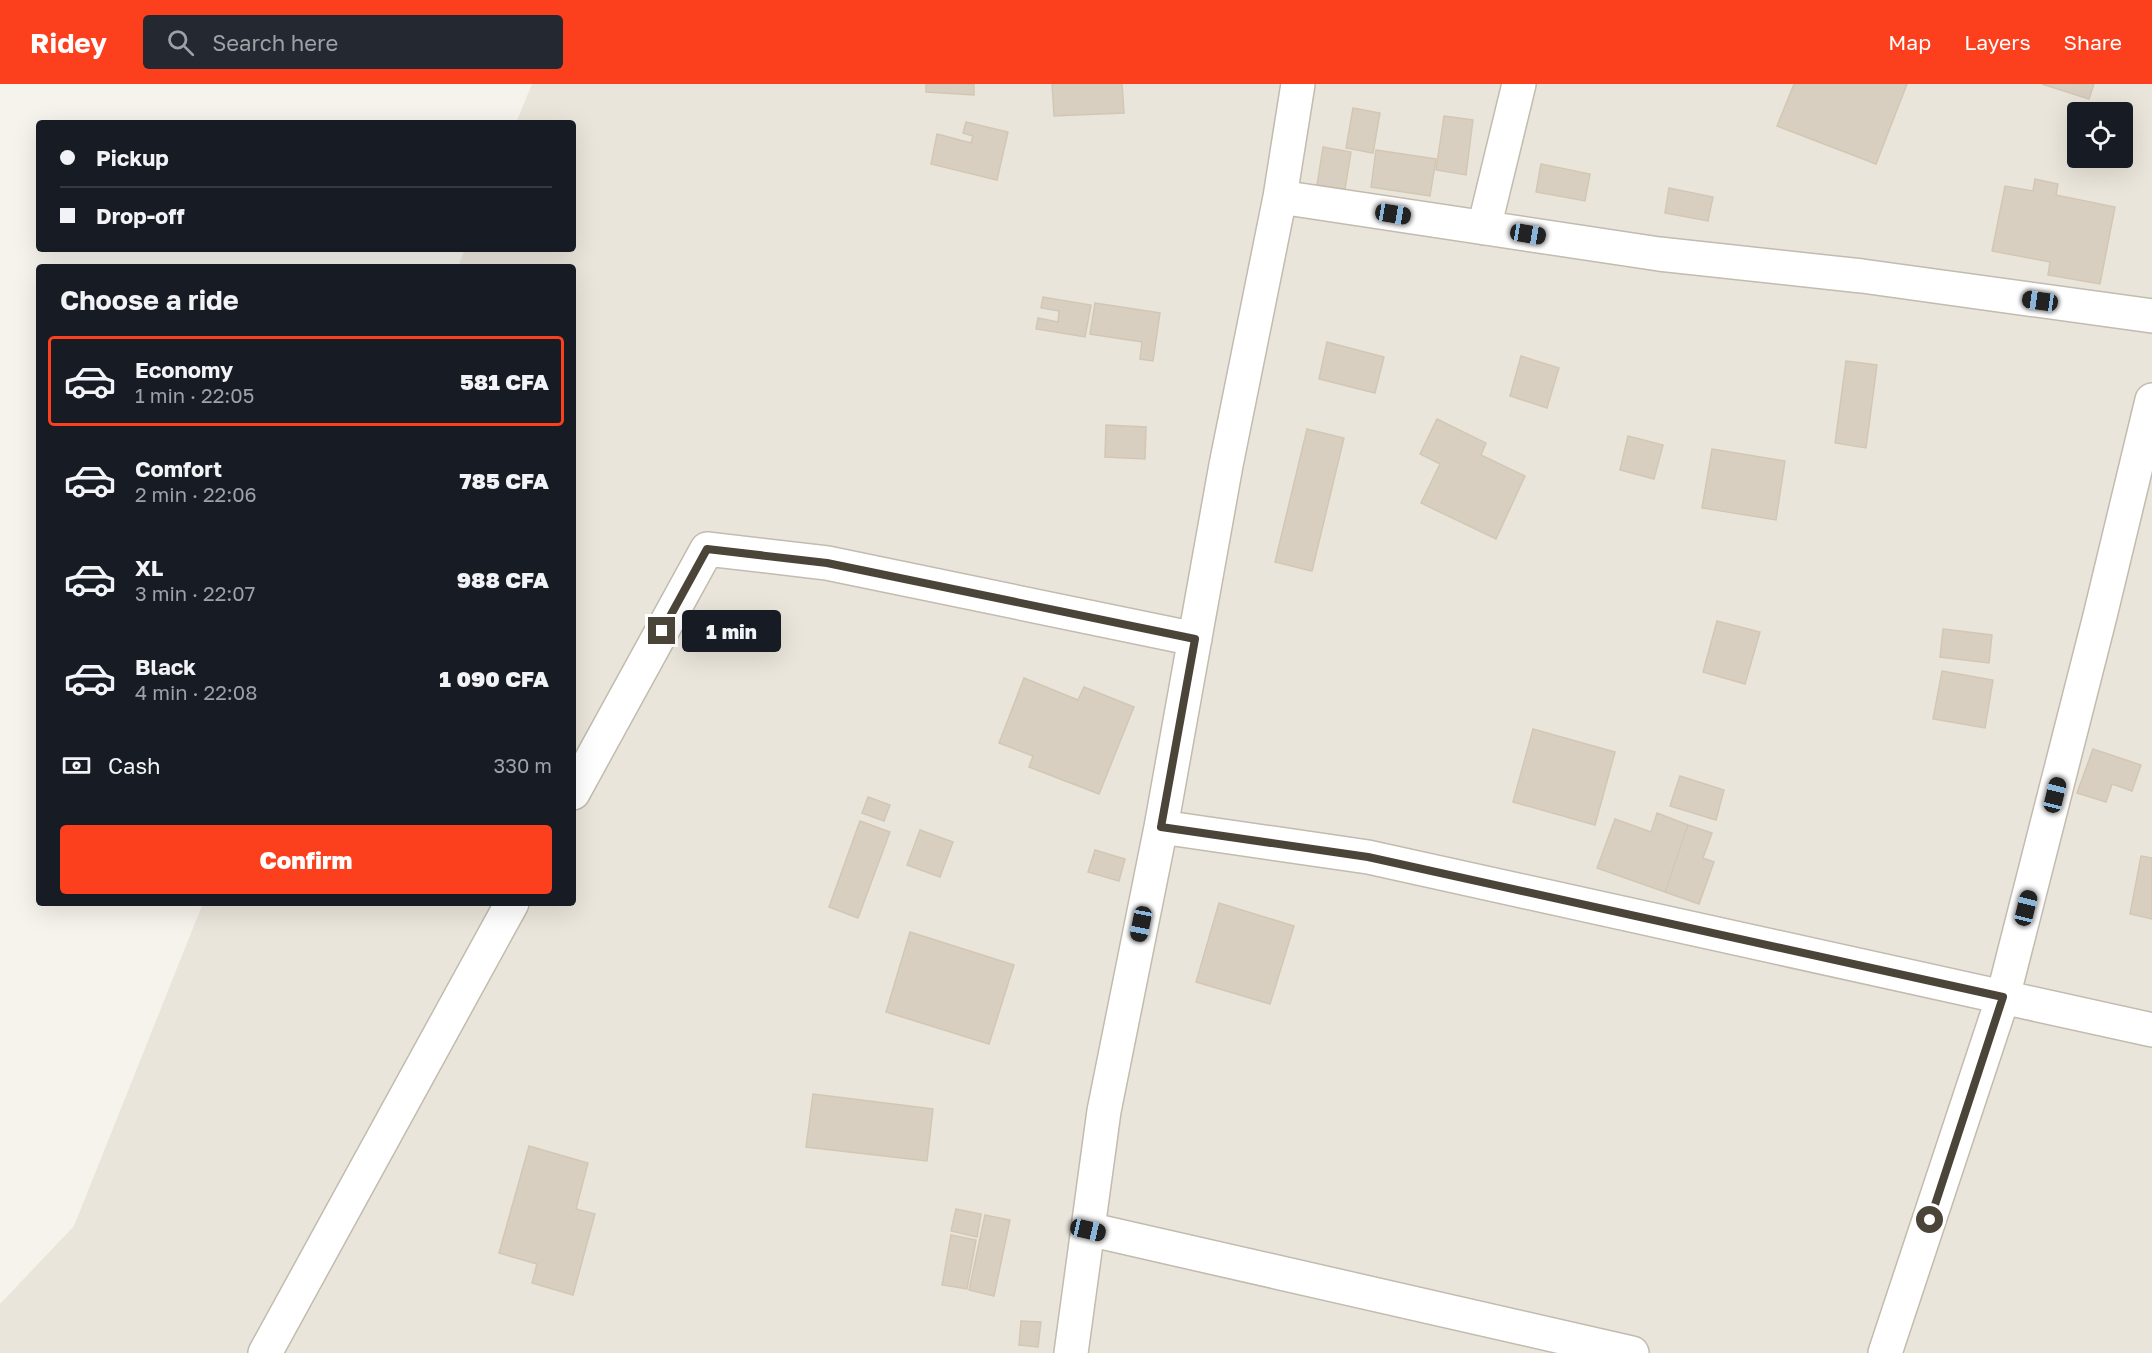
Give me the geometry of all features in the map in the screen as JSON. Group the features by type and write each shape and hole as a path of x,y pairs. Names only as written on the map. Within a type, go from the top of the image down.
{"street":[{"path":"1071,1353 1104,1111 1161,827 1226,465 1280,197 1298,84"},
{"path":"1484,228 1519,84"},
{"path":"1280,197 1659,254 1862,276 2152,316"},
{"path":"1885,1353 2003,997 2152,400"},
{"path":"576,788 707,549 827,563 1195,639"},
{"path":"1161,827 1368,857 2152,1030"},
{"path":"265,1353 510,906"},
{"path":"1088,1230 1632,1353"}],"shaded area":[{"path":"532,84 2152,84 2152,1353 0,1353 0,1304 74,1226 202,906 576,906 576,264 459,264 464,252 576,252 576,120 517,120"}],"building":[{"path":"926,84 974,84 974,95 926,92"},
{"path":"1052,84 1122,84 1124,113 1054,116"},
{"path":"1794,84 1907,84 1876,164 1777,126"},
{"path":"2042,84 2094,84 2089,99"},
{"path":"1353,108 1380,113 1373,153 1346,148"},
{"path":"1444,116 1473,120 1466,175 1436,170"},
{"path":"966,122 1008,132 997,180 931,164 937,134 971,143 973,136 963,133"},
{"path":"1323,147 1351,152 1345,189 1317,185"},
{"path":"1376,150 1436,159 1430,196 1371,187"},
{"path":"1541,164 1590,174 1585,201 1536,192"},
{"path":"2035,179 2058,184 2056,195 2115,207 2100,284 2048,275 2050,262 1992,251 2005,186 2033,191"},
{"path":"1669,188 1713,197 1708,221 1665,213"},
{"path":"1043,297 1091,305 1085,337 1036,329 1038,318 1058,322 1059,311 1041,308"},
{"path":"1095,303 1160,313 1153,361 1140,359 1142,342 1090,334"},
{"path":"1327,342 1384,357 1375,393 1319,379"},
{"path":"1521,356 1559,368 1547,408 1510,396"},
{"path":"1846,361 1877,365 1866,448 1835,443"},
{"path":"1437,419 1486,443 1481,455 1525,476 1496,539 1421,503 1440,464 1420,454"},
{"path":"1106,425 1146,427 1145,459 1105,457"},
{"path":"1307,429 1344,438 1312,571 1275,562"},
{"path":"1628,436 1663,445 1654,479 1620,470"},
{"path":"1712,449 1785,461 1776,520 1702,508"},
{"path":"1717,621 1760,632 1745,684 1703,672"},
{"path":"1943,629 1992,635 1989,663 1940,657"},
{"path":"1942,671 1993,680 1985,728 1933,719"},
{"path":"1024,678 1078,700 1084,687 1134,707 1099,794 1029,767 1033,756 999,743"},
{"path":"1533,729 1615,752 1595,825 1513,802"},
{"path":"2093,749 2141,765 2132,791 2112,784 2106,802 2077,793"},
{"path":"1680,776 1724,790 1716,820 1670,806"},
{"path":"868,797 890,805 884,821 862,813"},
{"path":"1657,813 1688,825 1665,892 1597,868 1615,819 1651,832"},
{"path":"860,821 890,832 858,918 829,907"},
{"path":"1688,825 1712,833 1703,858 1714,862 1699,904 1665,892"},
{"path":"920,830 953,842 940,877 907,865"},
{"path":"1095,850 1125,859 1119,881 1088,872"},
{"path":"2141,856 2152,858 2152,919 2130,914"},
{"path":"1219,903 1294,926 1270,1004 1196,982"},
{"path":"910,932 1014,965 989,1044 886,1012"},
{"path":"813,1094 933,1109 927,1161 806,1147"},
{"path":"529,1146 588,1163 576,1209 595,1214 573,1295 532,1283 537,1264 499,1253"},
{"path":"956,1209 981,1214 977,1237 951,1231"},
{"path":"985,1215 1010,1220 994,1296 969,1290"},
{"path":"951,1235 976,1240 967,1289 942,1285"},
{"path":"1021,1321 1041,1322 1038,1347 1019,1345"}],"route":[{"path":"662,631 707,549 827,563 1195,639 1161,827 1368,857 2003,997 1930,1220"}]}
